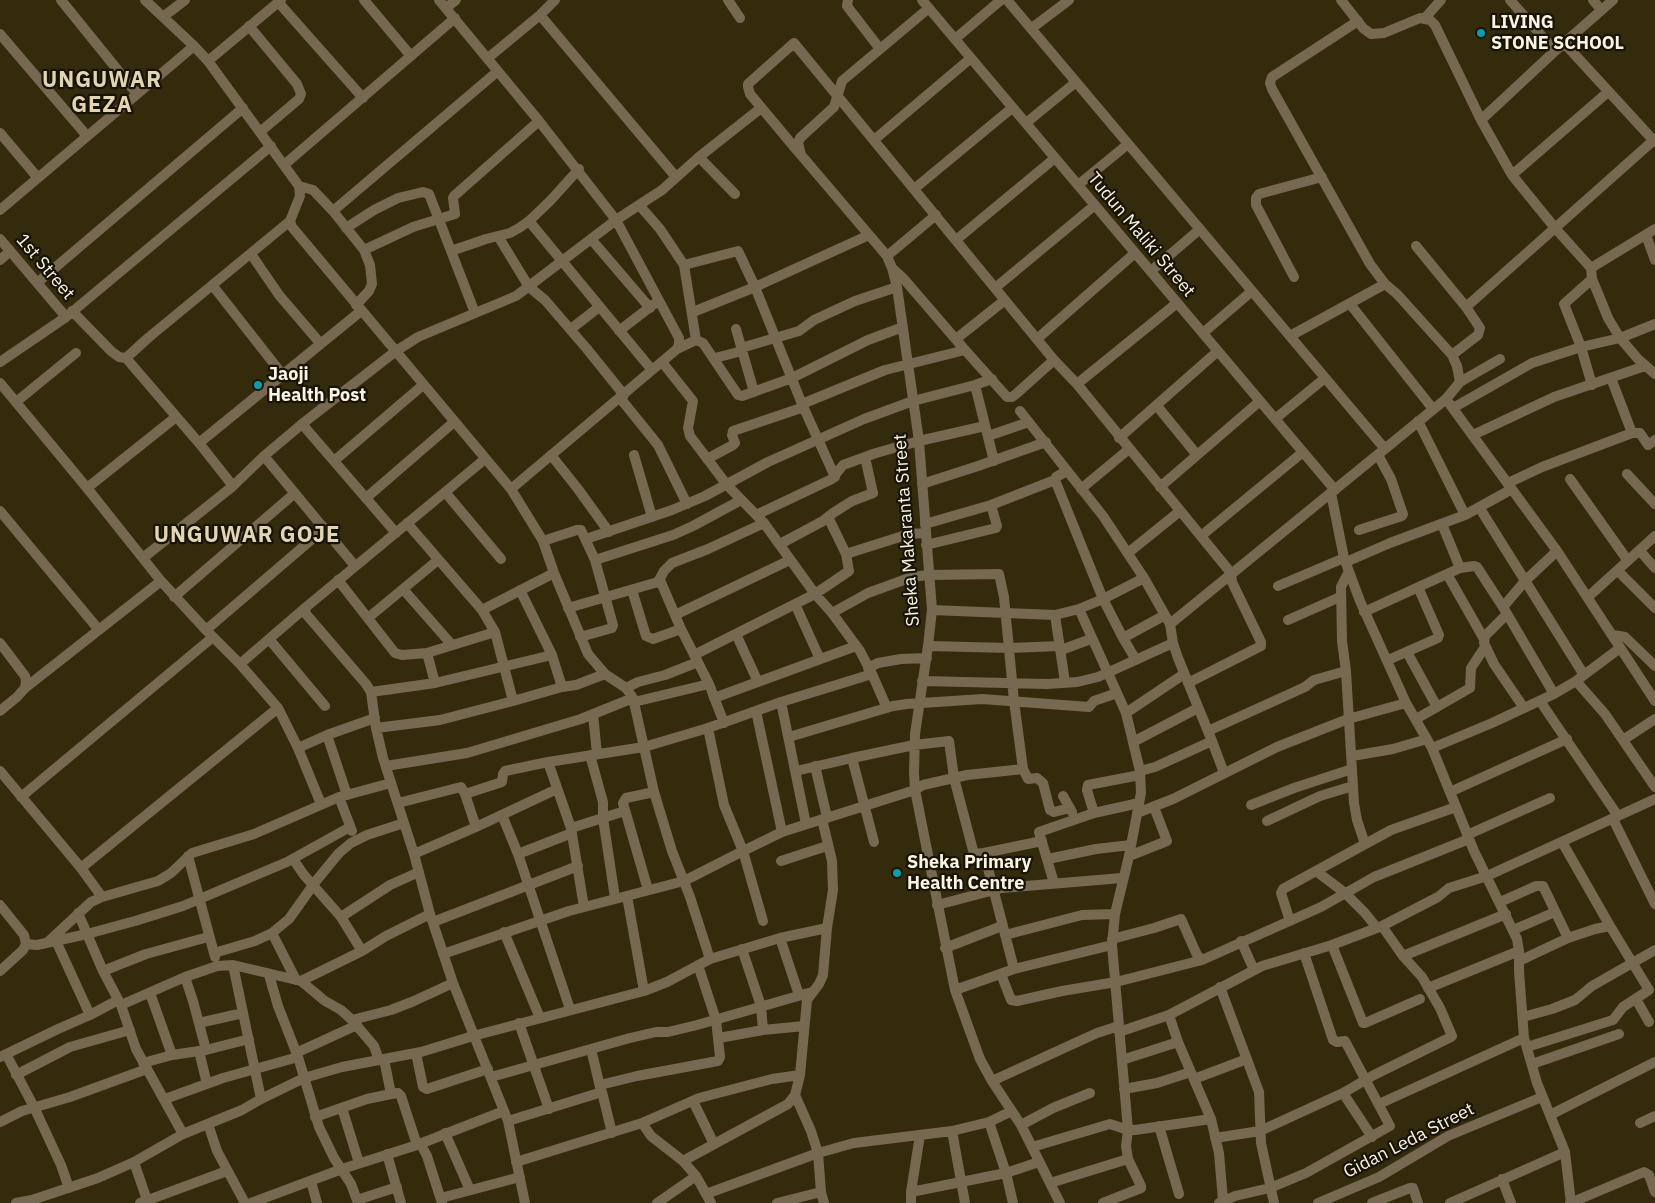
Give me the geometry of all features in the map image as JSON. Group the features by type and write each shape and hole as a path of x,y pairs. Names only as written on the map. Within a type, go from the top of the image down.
{"street":[{"path":"61,0 137,94"},
{"path":"126,358 290,221 300,196 299,186 208,61 145,0"},
{"path":"164,17 185,0"},
{"path":"364,0 411,56"},
{"path":"439,0 579,169 616,220 679,338 680,344 677,349"},
{"path":"446,8 456,0"},
{"path":"488,58 540,15 555,0"},
{"path":"728,0 740,18"},
{"path":"848,0 847,6 880,49"},
{"path":"955,39 1001,0"},
{"path":"1007,0 1326,378 1382,452 1403,514 1402,516 1359,530"},
{"path":"1032,28 1069,0"},
{"path":"1341,0 1366,31 1371,34 1377,35 1420,18 1425,18 1435,25 1481,120 1512,175 1591,274 1608,318 1620,338 1638,360 1655,374"},
{"path":"1425,18 1441,0"},
{"path":"1510,0 1555,51"},
{"path":"1593,0 1601,10"},
{"path":"1481,120 1613,0"},
{"path":"208,61 279,1 362,98"},
{"path":"801,155 798,140 834,108 842,81 880,49 926,4"},
{"name":"Tudun Maliki Street","path":"926,4 1303,452 1333,491"},
{"path":"540,15 676,177"},
{"path":"284,165 455,18"},
{"path":"1358,21 1272,77 1270,84 1370,264 1385,284 1397,294 1452,355 1458,366 1460,382"},
{"path":"249,26 298,84 301,94 299,99 260,132"},
{"path":"0,34 87,136"},
{"name":"Sheka Makaranta Street","path":"838,98 794,43 748,84 750,94 761,108 887,256 898,287 919,441 932,610 914,745 915,790 945,948 955,990 971,1036 992,1081 1021,1125 1060,1203"},
{"path":"1466,307 1654,140 1565,44"},
{"path":"0,210 194,46"},
{"path":"874,140 970,58"},
{"path":"333,211 498,71"},
{"path":"1026,123 1076,82"},
{"path":"1512,175 1608,92"},
{"path":"838,98 1054,360 1077,384 1231,573 1232,582 1262,642 1261,646 1186,679 1126,713"},
{"path":"37,283 243,108"},
{"path":"143,558 233,486 264,456 302,424 396,351 418,337 516,296 591,238 640,206 699,156 761,108"},
{"path":"914,189 1012,108"},
{"path":"364,250 413,226 455,214 454,196 540,121"},
{"path":"0,133 38,178"},
{"path":"1078,185 1128,144"},
{"path":"0,362 69,314 271,146"},
{"path":"699,156 735,194"},
{"path":"956,240 1055,158"},
{"path":"451,251 510,233 529,221 579,169"},
{"path":"1294,277 1256,205 1256,198 1259,194 1322,177"},
{"path":"199,443 320,343 359,308 372,284 370,265 364,250 333,211 313,190 299,186"},
{"path":"346,228 386,203 398,198 427,192 431,196 475,313"},
{"path":"995,288 1095,205"},
{"path":"640,206 660,229 684,265 696,340"},
{"path":"887,256 936,215"},
{"path":"290,221 292,227 511,489 543,541 554,573 588,654 605,674 626,688 634,700 654,792 672,851 710,959"},
{"path":"529,221 652,370"},
{"path":"1150,271 1200,229"},
{"path":"1592,385 1582,347 1564,304 1591,274 1651,232 1655,260"},
{"path":"692,312 755,287 869,235"},
{"path":"498,236 529,287 545,300 571,329 658,445 687,504"},
{"path":"591,238 650,308"},
{"name":"1st Street","path":"0,239 37,283 69,314 111,351 119,357 126,358 233,486"},
{"path":"1416,246 1466,307 1480,328 1479,332 1452,355"},
{"path":"0,260 10,251"},
{"path":"684,265 736,251 755,287 803,406 835,477"},
{"path":"1037,339 1135,253"},
{"path":"251,254 279,295 320,343"},
{"path":"892,268 1008,396 1012,397 1054,360"},
{"path":"1290,336 1385,284"},
{"path":"213,286 282,374"},
{"path":"715,358 801,330 814,320 855,301 898,287"},
{"path":"1203,333 1252,290"},
{"path":"956,339 1005,300"},
{"path":"620,331 658,301"},
{"path":"1077,384 1177,303"},
{"path":"1350,304 1433,409"},
{"path":"571,329 599,307"},
{"path":"1453,408 1532,363 1582,347 1620,338 1655,324"},
{"path":"511,489 677,349 696,340 703,343 715,358 738,395 742,396 792,378 868,340 903,327"},
{"path":"736,329 754,392"},
{"path":"707,459 735,443 732,435 733,432 803,406 870,376 907,364 965,350"},
{"path":"1120,438 1218,351"},
{"path":"16,402 76,353"},
{"path":"1123,638 1167,619 1231,573 1446,399 1460,382 1500,358"},
{"path":"662,362 693,401 688,428 690,436 727,485 764,523 815,594 832,613 856,646 887,708"},
{"path":"1473,435 1554,397 1645,366"},
{"path":"1275,419 1326,378"},
{"path":"1611,378 1632,433"},
{"path":"586,539 687,504 727,485 762,465 818,439 913,401 992,379"},
{"path":"0,383 88,488 174,597 240,664 278,708 298,748 321,804"},
{"path":"334,461 423,385"},
{"path":"975,385 994,461"},
{"path":"1446,399 1557,551 1655,701"},
{"path":"1160,487 1260,401"},
{"path":"1157,406 1197,455"},
{"path":"1020,411 1103,516 1144,578 1167,619 1173,643 1186,679 1224,773"},
{"path":"88,488 176,417"},
{"path":"1418,420 1465,514"},
{"path":"366,498 454,422"},
{"path":"988,436 1029,422"},
{"path":"302,424 396,533"},
{"path":"756,516 835,477 843,465 919,441 985,426"},
{"path":"1278,586 1346,564 1390,543 1465,514 1542,467 1632,433 1640,433 1648,446 1655,440"},
{"path":"922,484 1046,442"},
{"path":"1081,488 1129,449"},
{"path":"1201,536 1303,452"},
{"path":"634,454 652,517"},
{"path":"264,456 355,566"},
{"path":"551,456 609,532"},
{"path":"780,544 828,518 833,512 852,501 874,492 865,457"},
{"path":"240,664 338,580 485,459"},
{"path":"846,554 991,505 1055,480 1056,477 1067,471"},
{"path":"1627,474 1655,504"},
{"path":"1570,479 1628,561"},
{"path":"1055,480 1103,599 1136,660"},
{"path":"1333,491 1346,564 1364,612 1388,660 1406,703 1430,744 1468,837 1513,930 1519,956 1522,1017 1526,1043 1542,1097 1565,1152 1570,1203 1644,1172 1649,1175 1654,1188"},
{"path":"174,597 295,492"},
{"path":"445,492 501,558"},
{"path":"595,560 673,535 741,500"},
{"path":"926,545 996,528 991,505"},
{"path":"1479,507 1563,639 1580,678 1655,787"},
{"path":"0,511 99,630"},
{"path":"1128,553 1180,511"},
{"path":"626,688 638,682 665,675 736,634 815,594 849,571 846,554 828,518"},
{"path":"407,523 482,610 495,632 513,701"},
{"path":"568,608 660,580 664,571 672,563 708,549 764,523"},
{"path":"1442,524 1460,568"},
{"path":"21,797 209,634 325,528"},
{"path":"543,541 581,530 595,560 614,622 612,628 580,637"},
{"path":"1588,597 1655,536"},
{"path":"1416,719 1470,688 1471,668 1505,610 1525,581 1557,551"},
{"path":"1640,551 1655,568"},
{"path":"368,618 438,560"},
{"path":"675,615 790,560"},
{"path":"1346,564 1340,597 1342,641 1346,671 1353,786 1357,820 1365,844"},
{"path":"1364,612 1460,568 1477,567 1505,610 1554,694"},
{"path":"1618,570 1655,608"},
{"path":"482,610 554,573"},
{"path":"832,613 868,593 912,577 999,574 1006,613 1012,683 1023,769 1028,779 1037,778 1043,783 1050,810 1054,812 1070,808"},
{"path":"1447,574 1485,643 1494,664 1524,708"},
{"path":"932,610 1055,615 1103,599 1144,578"},
{"path":"338,580 395,653 402,655 427,653 495,632"},
{"path":"660,580 681,629 709,684 724,723"},
{"path":"0,711 25,688 161,581"},
{"path":"1388,660 1439,636 1418,587"},
{"path":"403,589 452,646"},
{"path":"520,590 552,656 562,687"},
{"path":"632,590 646,636 653,639 681,629"},
{"path":"1288,620 1340,597"},
{"path":"795,604 820,659"},
{"path":"305,608 306,614 371,692 376,723 391,783 452,983 490,1073 508,1122 525,1203"},
{"path":"1079,608 1091,639 1126,713 1140,773 1138,808 1115,914 1112,942 1128,1130 1126,1138 1128,1159 1141,1188 1103,1203"},
{"path":"1055,615 1065,682"},
{"path":"736,634 758,682"},
{"path":"1613,635 1625,637 1655,666"},
{"path":"269,639 325,706"},
{"path":"928,646 1061,648 1091,639"},
{"path":"0,643 25,676 25,688"},
{"path":"922,681 1047,684 1091,680 1173,643"},
{"path":"714,698 856,646"},
{"path":"1352,756 1430,744 1524,708 1554,694 1580,678 1620,648"},
{"path":"1407,652 1437,707"},
{"path":"427,653 435,683"},
{"path":"371,692 435,683 552,656"},
{"path":"465,794 502,782 505,771 548,762 644,747 724,723 870,671 878,663 926,658"},
{"path":"1208,731 1305,687 1314,680 1346,671"},
{"path":"298,748 327,735 376,723 440,720 562,687 576,685 605,674"},
{"path":"386,766 467,752 581,719 634,700 709,684"},
{"path":"789,737 887,708 907,704 973,699 1089,707 1094,701 1117,693"},
{"path":"1540,701 1567,739 1615,818 1655,904"},
{"path":"781,702 806,824"},
{"path":"1054,882 1039,832 1094,813 1154,807 1277,747 1348,719 1406,703"},
{"path":"80,868 278,708"},
{"path":"1133,742 1198,708"},
{"path":"756,711 782,832"},
{"path":"593,714 594,755 603,802 603,818 615,898"},
{"path":"1623,740 1655,719"},
{"path":"708,728 724,805 743,850 763,920"},
{"path":"327,735 350,827 356,840"},
{"path":"1450,792 1567,739"},
{"path":"796,771 914,745 949,741 954,778 974,854 1042,841"},
{"path":"1094,813 1087,790 1088,785 1140,773 1212,741"},
{"path":"852,758 874,842"},
{"path":"548,762 571,831 584,907"},
{"path":"683,1161 788,1104 795,1095 800,1076 807,1000 823,975 827,928 833,890 832,860 827,846 815,766"},
{"path":"443,954 540,920 615,898 684,881 782,832 915,790 923,785 954,778 1023,769"},
{"path":"1251,805 1294,788 1352,769"},
{"path":"0,771 102,897"},
{"path":"52,941 78,913 92,902 102,897 158,881 171,873 192,853 254,834 343,796 391,783"},
{"path":"1267,821 1320,796 1353,786"},
{"path":"398,803 458,787 463,789 476,828"},
{"path":"414,854 502,816 557,788"},
{"path":"648,890 623,803 626,798 654,792"},
{"path":"1063,796 1075,820"},
{"path":"1001,974 1013,1001 1116,982 1202,960 1321,907 1374,877 1468,837 1550,798"},
{"path":"992,1081 1097,1033 1169,1015 1254,970 1332,945 1379,927 1438,897 1449,888 1487,876 1655,800"},
{"path":"1048,859 1096,849 1130,850 1167,841 1154,807"},
{"path":"1290,921 1282,891 1391,830 1456,807"},
{"path":"518,854 603,818 625,811"},
{"path":"502,816 518,854 570,1009"},
{"path":"214,953 255,942 272,933 289,919 339,853 356,840 404,823"},
{"path":"26,944 37,945 86,934 135,922 182,906 293,859 350,827"},
{"path":"1379,1104 1526,1043 1613,1020 1623,1007 1649,989 1562,842"},
{"path":"781,861 827,846"},
{"path":"984,853 1014,969"},
{"path":"188,856 217,966"},
{"path":"293,859 341,917 362,951"},
{"path":"69,1188 61,1165 34,1107 3,1056 90,1015 217,966 233,966 298,980 362,951 386,936 578,866"},
{"path":"1215,1138 1260,1131 1343,1093 1452,1036 1440,1008 1422,977 1365,913 1344,893 1316,871"},
{"path":"341,917 390,885 419,872"},
{"path":"937,905 993,890 1054,882 1122,878"},
{"path":"1500,902 1540,885 1543,886 1568,938"},
{"path":"627,896 644,990"},
{"path":"0,905 24,935 26,944 23,950 0,971"},
{"path":"1513,930 1556,912"},
{"path":"78,913 103,971 120,1003 145,1066 183,1134"},
{"path":"945,948 1004,930 1082,915 1115,914"},
{"path":"1403,956 1506,914"},
{"path":"955,990 1014,969 1112,942 1181,918 1197,955 1202,960"},
{"path":"1428,988 1568,938 1610,926"},
{"path":"16,1203 32,1202 98,1178 134,1162 183,1134 242,1110 304,1078 342,1067 416,1052 644,990 667,982 710,959 780,938 827,928"},
{"path":"504,932 540,1018"},
{"path":"272,933 298,980 325,1001 341,1010 374,1046 381,1060 391,1094"},
{"path":"103,971 146,954 208,937"},
{"path":"780,938 799,995"},
{"path":"52,941 90,1015"},
{"path":"1241,941 1254,970"},
{"path":"1332,945 1363,1023 1420,999"},
{"path":"742,949 761,1006 763,1030"},
{"path":"1522,1017 1552,1009 1575,1000 1592,986 1655,950"},
{"path":"1169,1015 1178,1042 1210,1119 1219,1153 1223,1202 1270,1188 1306,1173 1390,1126 1345,1041 1337,1042 1333,1040 1304,953"},
{"path":"508,1122 636,1076 718,1062 720,1057 716,1020 698,965"},
{"path":"233,966 262,1098"},
{"path":"269,975 278,1006 297,1055 319,1127 334,1158 342,1168 357,1201 397,1187"},
{"path":"185,977 199,1023 207,1084"},
{"path":"165,1099 297,1055 354,1022 414,1002 452,983"},
{"path":"1220,987 1259,1092 1261,1144 1274,1203"},
{"path":"150,992 172,1055"},
{"path":"416,1052 423,1087 427,1090 490,1073 534,1065 656,1032 668,1032 716,1020 812,992"},
{"path":"1636,999 1649,1022"},
{"path":"199,1023 243,1012"},
{"path":"519,1023 550,1108"},
{"path":"718,1038 763,1030 804,1026"},
{"path":"16,1075 70,1047 130,1030"},
{"path":"1532,1064 1619,1034"},
{"path":"0,1122 34,1107 70,1097 172,1055 249,1039"},
{"path":"1122,1060 1178,1042"},
{"path":"590,1049 612,1133"},
{"path":"1124,1089 1192,1075 1247,1059"},
{"path":"1550,1115 1655,1062"},
{"path":"516,1162 642,1123 693,1101 733,1088 772,1079 800,1076"},
{"path":"316,1117 398,1093 401,1096 419,1144 427,1156 442,1200 470,1190 520,1177"},
{"path":"1021,1125 1053,1108 1090,1093"},
{"path":"1343,1093 1372,1137"},
{"path":"795,1095 811,1131 818,1153 821,1192 824,1203"},
{"name":"Gidan Leda Street","path":"1318,1203 1379,1177 1448,1136 1542,1097"},
{"path":"693,1101 714,1144"},
{"path":"342,1108 359,1163"},
{"path":"208,1124 217,1151 244,1202 276,1199 342,1168 419,1144 504,1111"},
{"path":"642,1123 652,1136 683,1161 696,1176 709,1198 818,1153 854,1143 952,1131 989,1122 1012,1111"},
{"path":"1640,1123 1655,1116"},
{"path":"1032,1146 1110,1124 1128,1130 1210,1119"},
{"path":"989,1122 1006,1173 1013,1203"},
{"path":"1159,1126 1180,1194"},
{"path":"952,1131 965,1203"},
{"path":"445,1133 470,1190"},
{"path":"911,1203 920,1136"},
{"path":"1450,1203 1565,1152"},
{"path":"387,1154 401,1203"},
{"path":"1050,1183 1128,1159"},
{"path":"134,1162 145,1202 227,1171"},
{"path":"911,1192 1006,1173 1039,1162"},
{"path":"657,1203 696,1176"},
{"path":"1502,1179 1511,1203"},
{"path":"311,1181 317,1203"},
{"path":"1372,1203 1412,1188 1418,1203"},
{"path":"777,1203 821,1192"}],"place":[{"name":"LIVING STONE SCHOOL","path":"1481,33"},
{"name":"Jaoji Health Post","path":"258,385"},
{"name":"Sheka Primary Health Centre","path":"897,873"}],"district":[{"name":"UNGUWAR GEZA","path":"102,94"},
{"name":"UNGUWAR GOJE","path":"247,536"}]}
